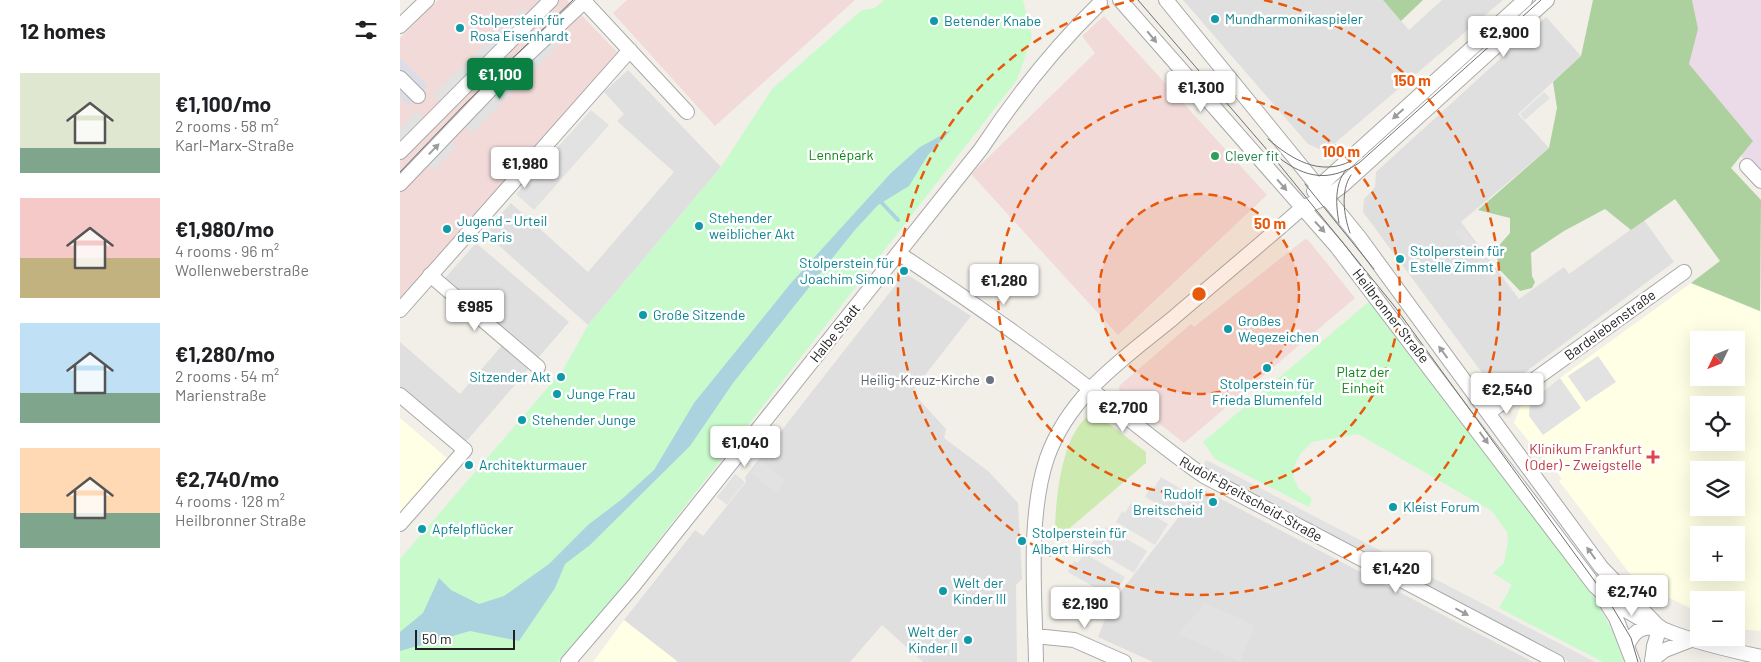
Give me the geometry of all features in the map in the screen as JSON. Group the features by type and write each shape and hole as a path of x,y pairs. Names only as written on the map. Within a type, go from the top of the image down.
{"street":[{"path":"400,26 427,0"},
{"path":"400,152 551,0"},
{"path":"400,184 491,89 584,0 687,112"},
{"name":"Heilbronner Straße","path":"1120,0 1370,287 1595,586 1607,598 1637,618 1690,640"},
{"name":"Heilbronner Straße","path":"1166,0 1323,191 1601,567 1660,627"},
{"path":"1323,191 1525,0"},
{"path":"1036,662 1035,549 1040,487 1047,458 1066,417 1109,369 1548,0"},
{"name":"Halbe Stadt","path":"568,662 634,584 981,149 1010,105 1066,36 1100,3"},
{"path":"400,310 630,50"},
{"path":"400,78 418,96"},
{"path":"1747,166 1761,181"},
{"name":"Rudolf-Breitscheid-Straße","path":"898,253 988,312 1090,388 1173,455 1204,476 1558,662"},
{"name":"Bardelebenstraße","path":"1488,413 1684,272"},
{"path":"430,275 538,366"},
{"path":"400,395 465,450 400,524"},
{"path":"1595,586 1616,618 1633,662"},
{"path":"1627,646 1634,632 1645,627 1660,627 1652,661"},
{"path":"1035,636 1074,640 1124,662"},
{"path":"1652,661 1665,650 1690,640"},
{"name":"Heilbronner Straße","path":"1716,646 1761,657"}],"shaded area":[{"path":"438,0 567,0 620,55 400,299 400,38"},
{"path":"627,0 855,0 715,126 613,13"},
{"path":"1183,0 1383,0 1409,30 1442,0 1503,0 1329,148 1319,149 1308,144"},
{"path":"1633,0 1761,0 1761,176 1738,153"},
{"path":"522,8 530,17 442,103 433,95"},
{"path":"1104,16 1267,195 1118,335 971,174 1095,53 1082,36"},
{"path":"1546,17 1581,56 1518,114 1549,148 1461,222 1519,299 1564,267 1569,274 1644,220 1674,262 1497,393 1363,212 1364,199 1375,187 1376,172"},
{"path":"550,37 558,46 472,133 463,124"},
{"path":"400,57 428,85 408,106 400,98"},
{"path":"628,70 721,167 588,325 487,235 491,225 511,203 588,272 674,172 617,121 624,114 604,92"},
{"path":"1544,92 1550,98 1525,120 1520,114"},
{"path":"591,110 609,125 534,210 516,194"},
{"path":"417,111 425,119 403,142 400,140 400,129"},
{"path":"448,140 456,147 434,171 425,163"},
{"path":"1462,227 1500,277 1493,282 1455,232"},
{"path":"1305,239 1308,240 1355,298 1184,443 1120,393 1119,386 1191,324 1194,327"},
{"path":"476,243 569,322 538,358 445,278"},
{"path":"905,273 971,316 912,392 946,429 944,438 988,471 1018,503 1022,579 1016,585 1017,662 923,662 882,625 850,662 678,662 624,620 695,530 703,536 746,482 745,477"},
{"name":"Klinikum Frankfurt (Oder) - Zweigstelle","path":"1691,283 1761,312 1761,631 1745,630 1745,591 1690,591 1690,608 1637,583 1559,481 1562,479 1534,443 1531,444 1514,423 1520,407"},
{"path":"400,342 460,394 505,342 532,365 464,444 400,390"},
{"path":"1598,356 1616,382 1586,402 1568,376"},
{"path":"1560,378 1581,408 1543,435 1529,416 1530,401"},
{"path":"400,418 448,459 400,516"},
{"path":"1206,460 1595,662 1570,662 1201,470"},
{"path":"761,461 785,480 776,492 751,473"},
{"path":"735,474 745,482 727,505 717,497"},
{"path":"1161,477 1191,495 1178,516 1145,497 1151,486 1154,488"},
{"path":"1196,486 1533,662 1153,662 1098,637 1111,604 1178,518"},
{"path":"1131,503 1168,524 1155,545 1116,522 1122,511 1125,513"},
{"path":"1106,527 1147,551 1134,573 1090,547 1096,536 1099,538"},
{"path":"1084,553 1125,577 1113,598 1068,572 1074,561 1078,563"},
{"path":"1205,603 1255,625 1240,661 1178,634"},
{"path":"624,620 678,662 593,662"}],"green space":[{"name":"Lennépark","path":"884,0 1023,0 1032,37 1017,80 611,601 558,662 400,662 400,559 563,370 588,325 721,167 772,89 862,10 875,8"},
{"path":"1383,0 1423,0 1401,21"},
{"path":"1593,0 1692,0 1698,29 1689,64 1753,141 1731,168 1761,200 1760,311 1691,283 1720,261 1675,199 1631,230 1605,209 1564,231 1531,253 1532,276 1535,282 1532,288 1520,291 1500,270 1495,250 1510,233 1510,218 1478,210 1549,148 1557,108 1553,82 1581,56"},
{"name":"Platz der Einheit","path":"1371,300 1594,597 1613,632 1624,662 1603,662 1499,608 1512,585 1493,573 1504,563 1508,541 1507,532 1492,511 1358,434 1312,442 1301,453 1295,464 1293,477 1299,489 1312,498 1309,507 1215,459 1203,442"},
{"path":"1087,417 1100,417 1146,452 1146,463 1064,533 1055,533 1058,488 1065,455 1078,427"}],"water":[{"path":"951,130 928,155 909,186 878,205 854,231 733,383 690,446 590,545 565,564 555,588 519,641 470,631 400,651 400,632 423,613 439,578 451,590 479,604 504,596 549,564 588,525 622,499 654,470 694,403 791,283 891,173 920,147"}],"waterway":[{"path":"882,203 898,220"}],"tram line":[{"path":"400,172 465,104 573,0"},
{"path":"1138,0 1274,158 1395,307 1607,598 1631,638 1638,662"},
{"path":"1278,157 1298,170 1318,175 1338,173 1359,163 1541,0"},
{"path":"1268,139 1296,159 1317,166 1328,167 1351,161"},
{"path":"1339,223 1338,188 1339,182 1346,170"},
{"path":"1350,233 1346,219 1344,196 1345,188 1351,175"},
{"path":"1305,184 1374,269"}],"place":[{"name":"Mundharmonikaspieler","path":"1215,19"},
{"name":"Betender Knabe","path":"934,21"},
{"name":"Stolperstein für Rosa Eisenhardt","path":"460,28"},
{"name":"Clever fit","path":"1215,156"},
{"name":"Stehender weiblicher Akt","path":"699,226"},
{"name":"Jugend - Urteil des Paris","path":"447,229"},
{"name":"Stolperstein für Estelle Zimmt","path":"1400,259"},
{"name":"Stolperstein für Joachim Simon","path":"904,271"},
{"name":"Große Sitzende","path":"643,315"},
{"name":"Großes Wegezeichen","path":"1228,329"},
{"name":"Stolperstein für Frieda Blumenfeld","path":"1267,368"},
{"name":"Sitzender Akt","path":"561,377"},
{"name":"Heilig-Kreuz-Kirche","path":"990,380"},
{"name":"Junge Frau","path":"557,394"},
{"name":"Stehender Junge","path":"522,420"},
{"name":"Klinikum Frankfurt (Oder) - Zweigstelle","path":"1653,457"},
{"name":"Architekturmauer","path":"469,465"},
{"name":"Rudolf Breitscheid","path":"1213,502"},
{"name":"Kleist Forum","path":"1393,507"},
{"name":"Apfelpflücker","path":"422,529"},
{"name":"Stolperstein für Albert Hirsch","path":"1022,541"},
{"name":"Welt der Kinder III","path":"943,591"},
{"name":"Welt der Kinder II","path":"968,640"}]}
